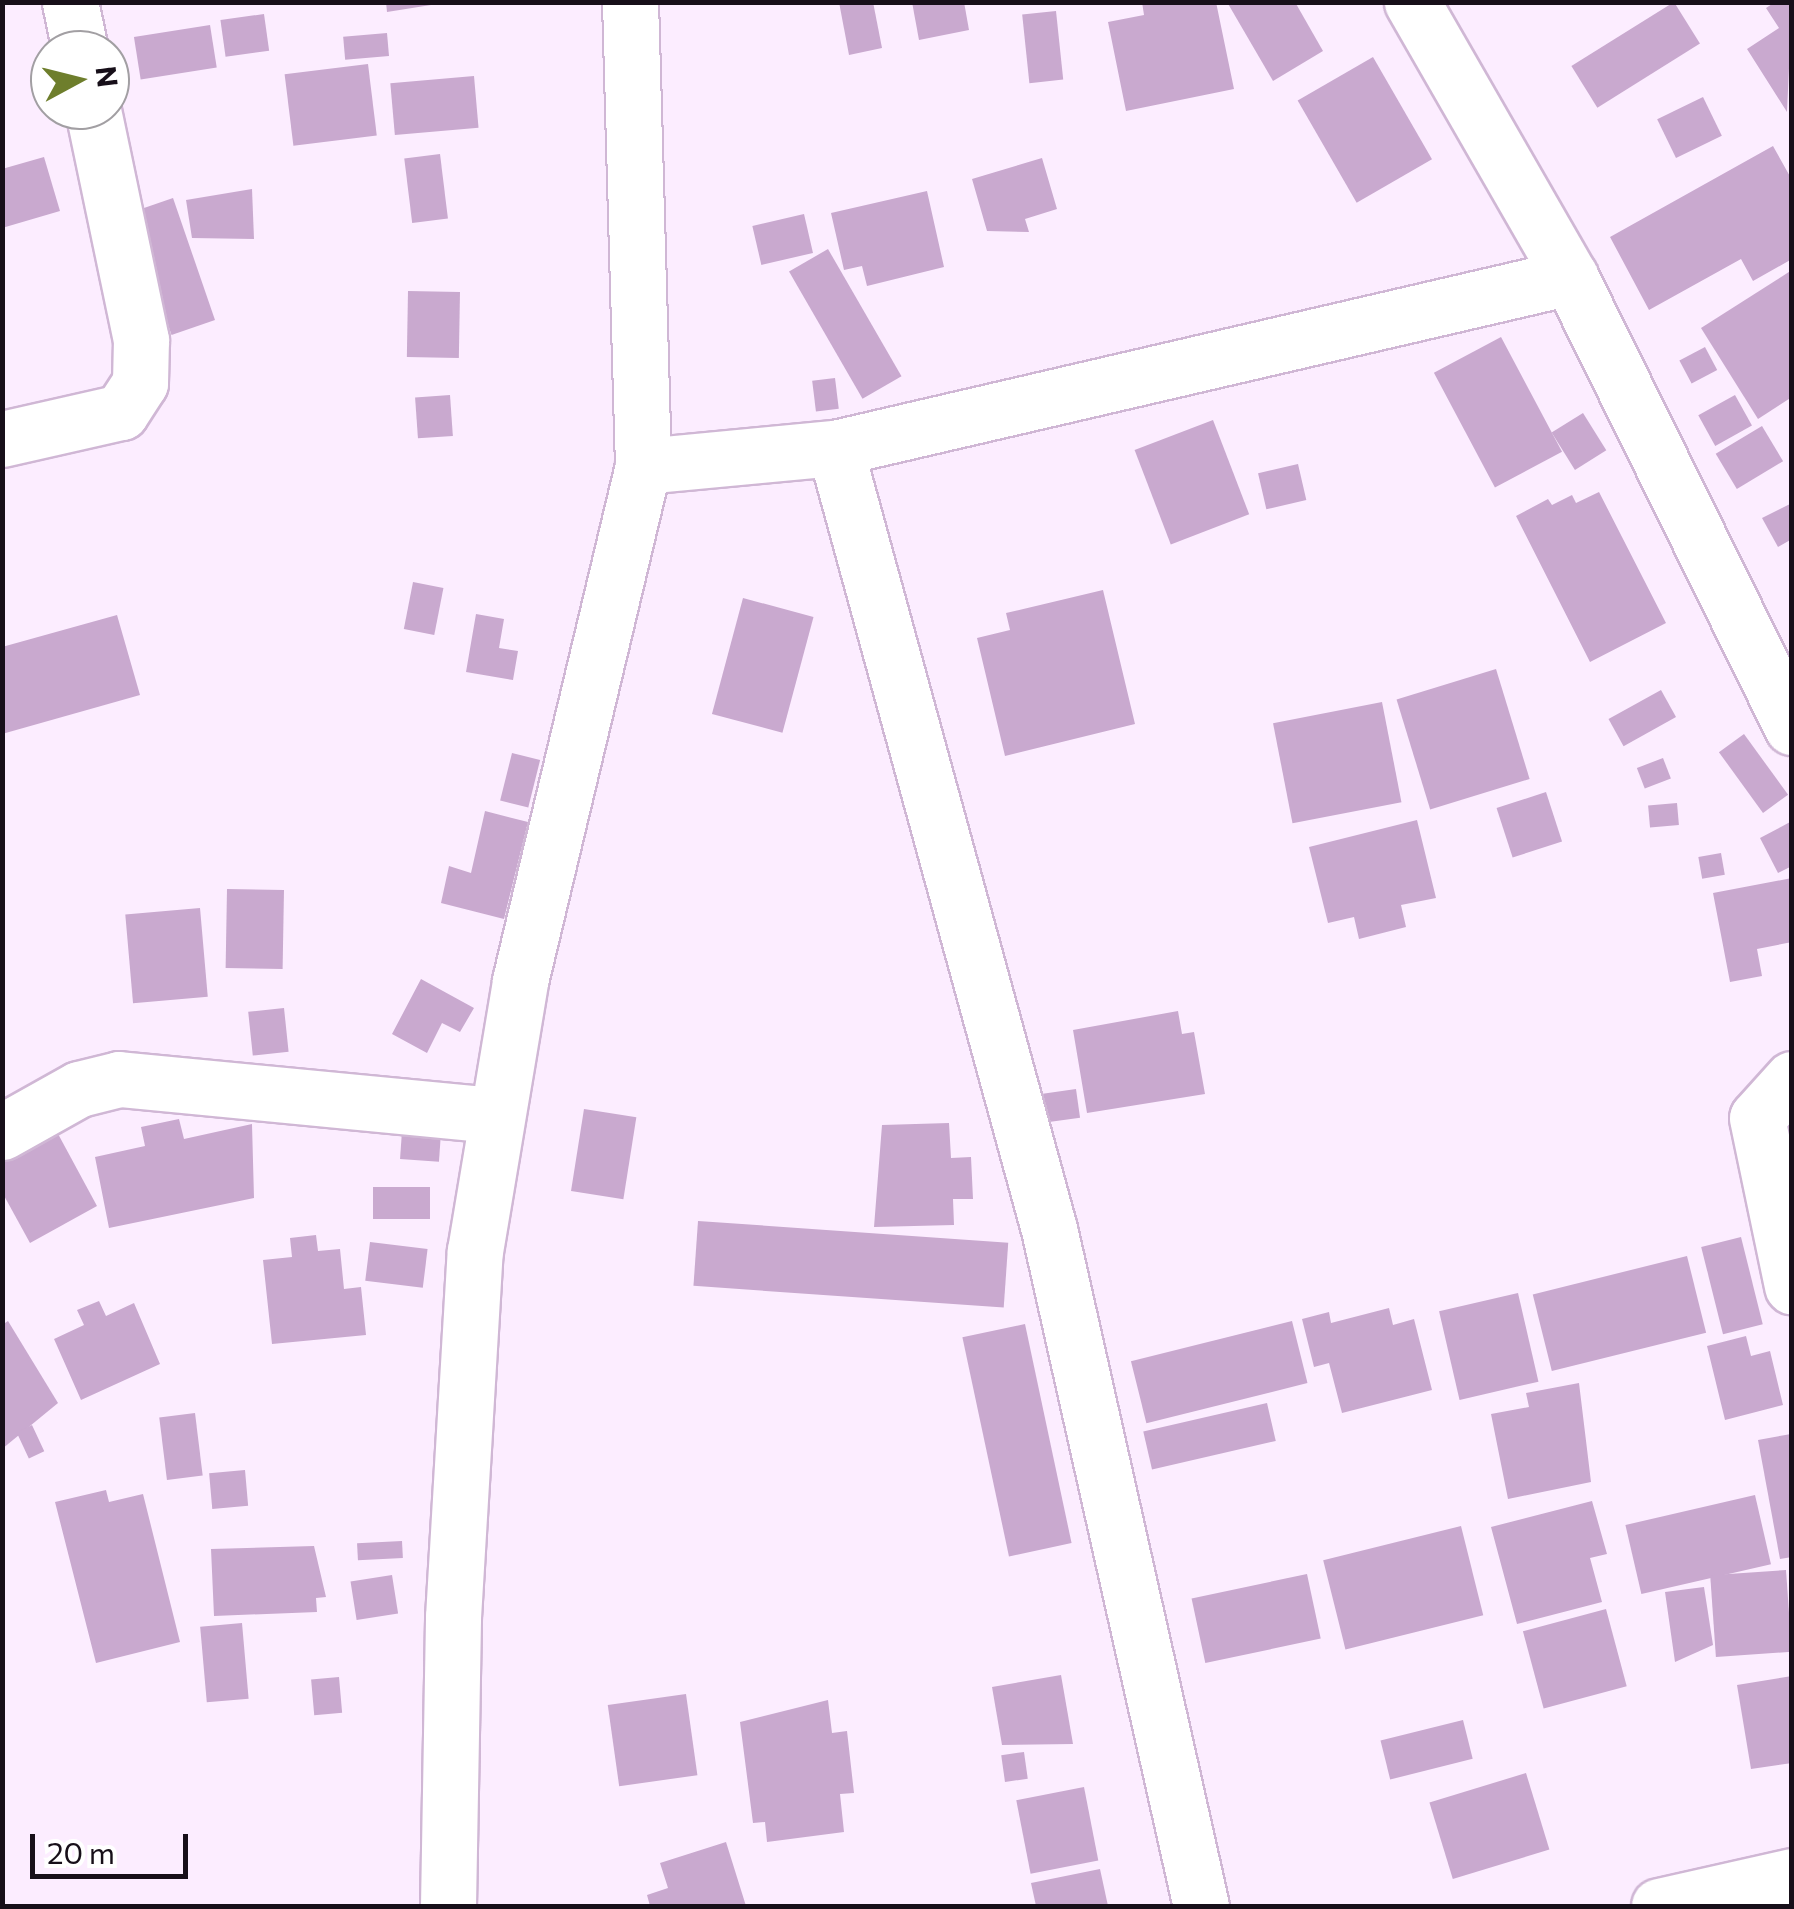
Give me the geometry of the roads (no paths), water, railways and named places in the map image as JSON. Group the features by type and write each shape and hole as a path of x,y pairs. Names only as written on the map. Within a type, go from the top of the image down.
{"street":[{"path":"70,2 76,30"},
{"path":"448,1906 453,1617 476,1251 496,1116 643,466 630,2"},
{"path":"1412,2 1570,277 1792,727"},
{"path":"2,439 121,412 140,383 141,340 97,130"},
{"path":"643,466 835,448 1570,277"},
{"path":"835,448 1049,1230 1201,1906"},
{"path":"1792,1079 1758,1118 1792,1286"},
{"path":"2,1132 79,1089 119,1080 215,1082 392,1110 496,1116"},
{"path":"1659,1906 1792,1876"}]}
